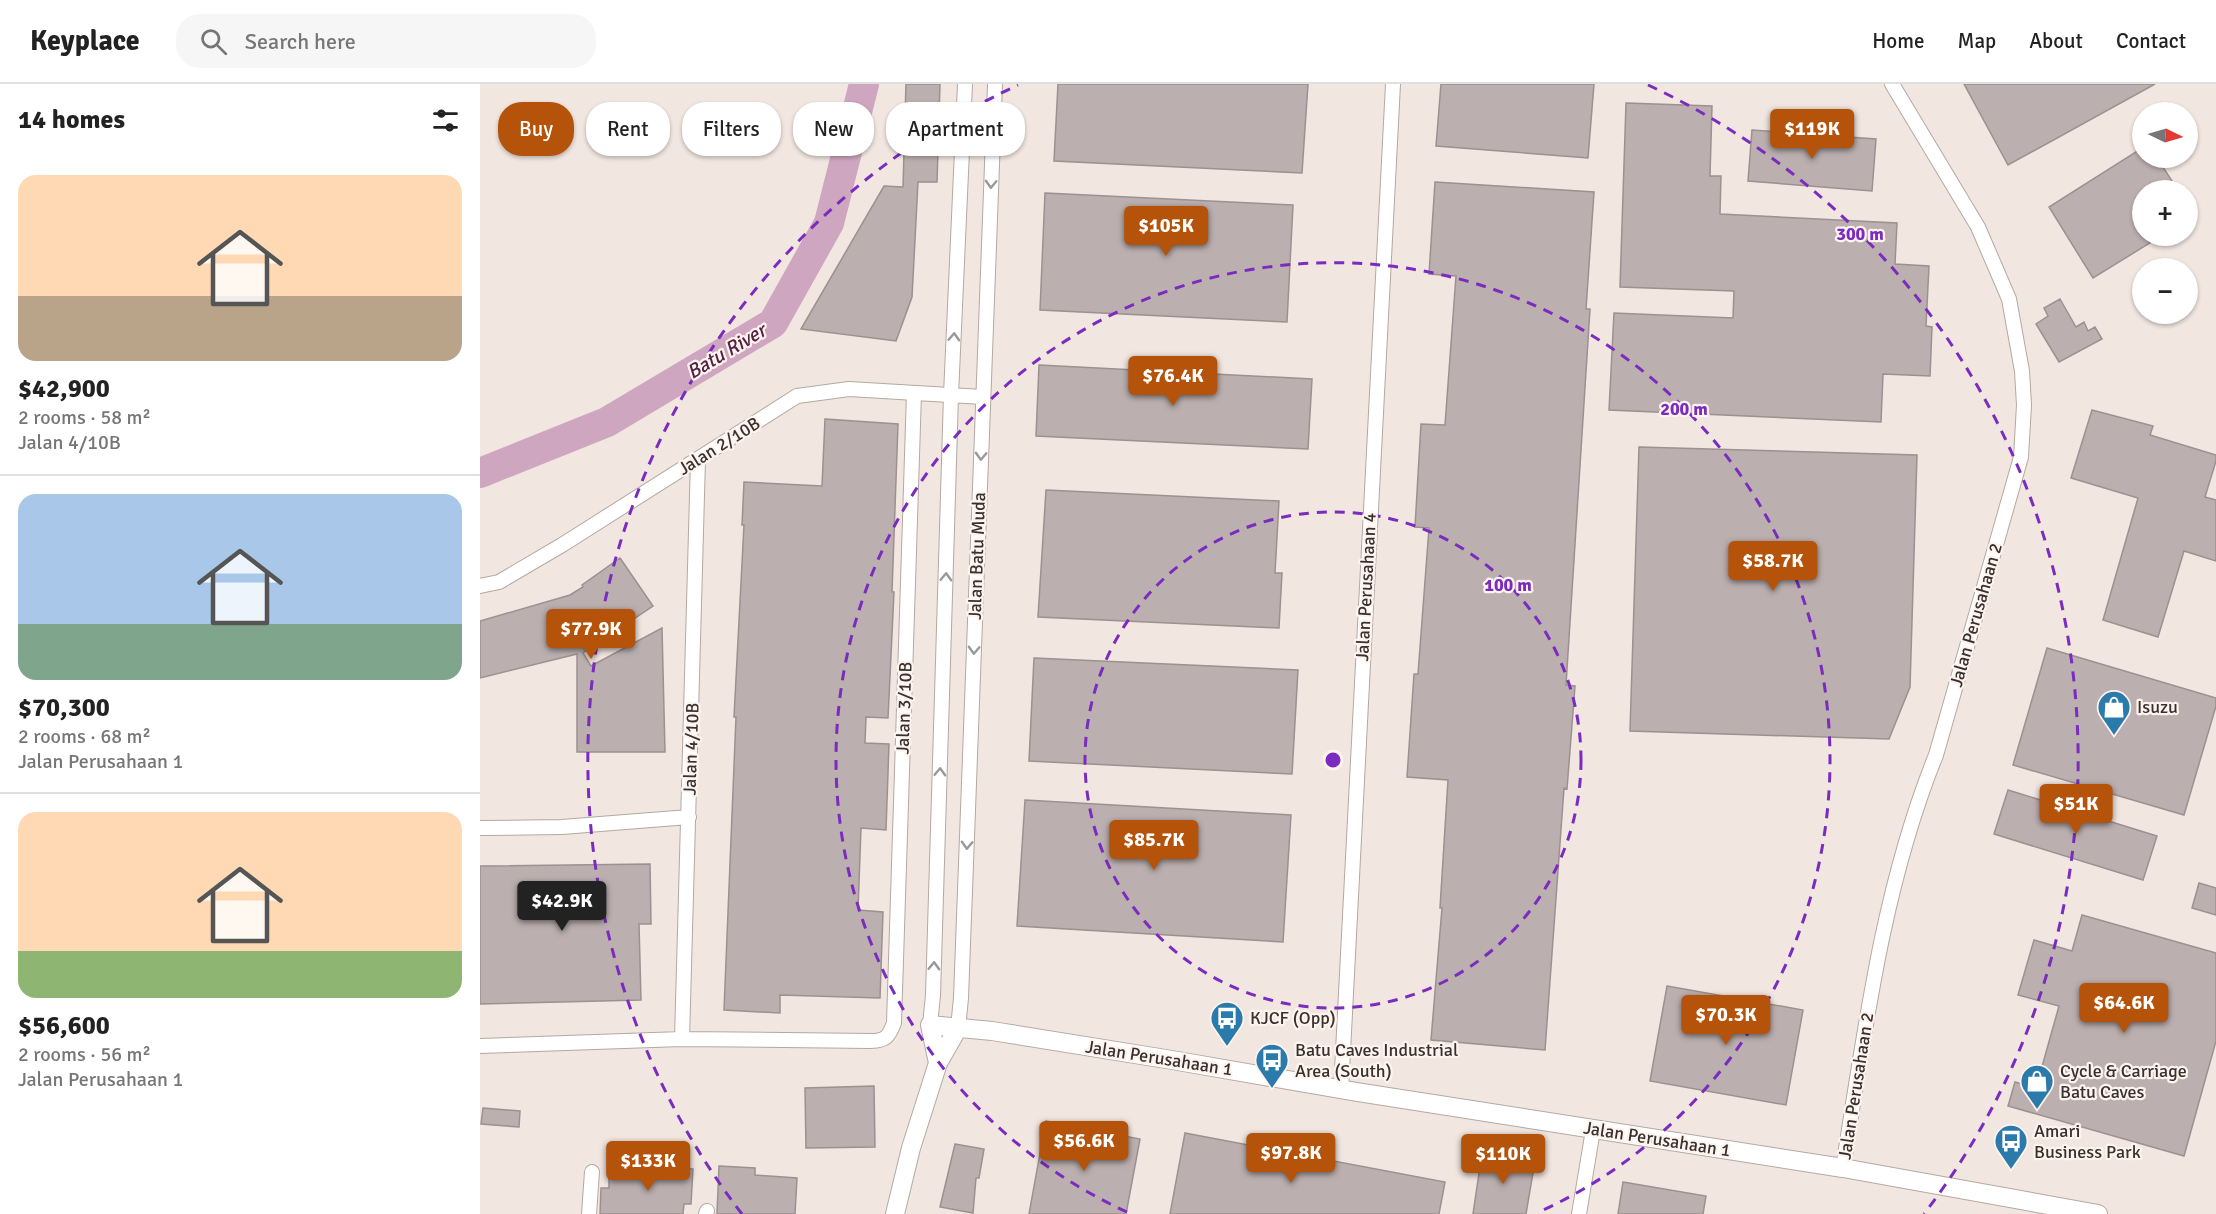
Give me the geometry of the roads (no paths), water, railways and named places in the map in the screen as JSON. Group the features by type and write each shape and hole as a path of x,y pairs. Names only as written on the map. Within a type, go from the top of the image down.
{"street":[{"name":"Jalan Batu Muda","path":"930,1025 951,395 965,84"},
{"name":"Jalan Batu Muda","path":"958,1028 961,998 995,84"},
{"name":"Jalan Perusahaan 4","path":"1341,1090 1393,84"},
{"name":"Jalan Perusahaan 2","path":"1843,1168 1869,1004 1895,879 1925,782 1936,755 2021,457 2024,405 2022,371 2009,299 1978,227 1892,84"},
{"name":"Jalan 2/10B","path":"480,585 499,582 553,551 797,396 849,389 983,397"},
{"name":"Jalan 3/10B","path":"682,1039 881,1041 888,1037 894,1023 914,393"},
{"name":"Jalan 4/10B","path":"682,1039 698,459"},
{"path":"480,828 562,827 689,817"},
{"name":"Jalan Perusahaan 1","path":"930,1025 1161,1058 1341,1090 1843,1168 2057,1210 2098,1214"},
{"path":"930,1025 938,1063"},
{"path":"895,1214 911,1148 938,1063 958,1028"},
{"path":"480,1046 682,1039"},
{"path":"1579,1214 1593,1130"},
{"path":"589,1214 592,1172"}],"waterway":[{"name":"Batu River","path":"480,473 607,422 773,323 829,223 864,84"}],"place":[{"name":"Isuzu","path":"2114,736"},
{"name":"KJCF (Opp)","path":"1227,1047"},
{"name":"Batu Caves Industrial Area (South)","path":"1272,1089"},
{"name":"Cycle & Carriage Batu Caves","path":"2037,1110"},
{"name":"Amari Business Park","path":"2011,1170"}]}
